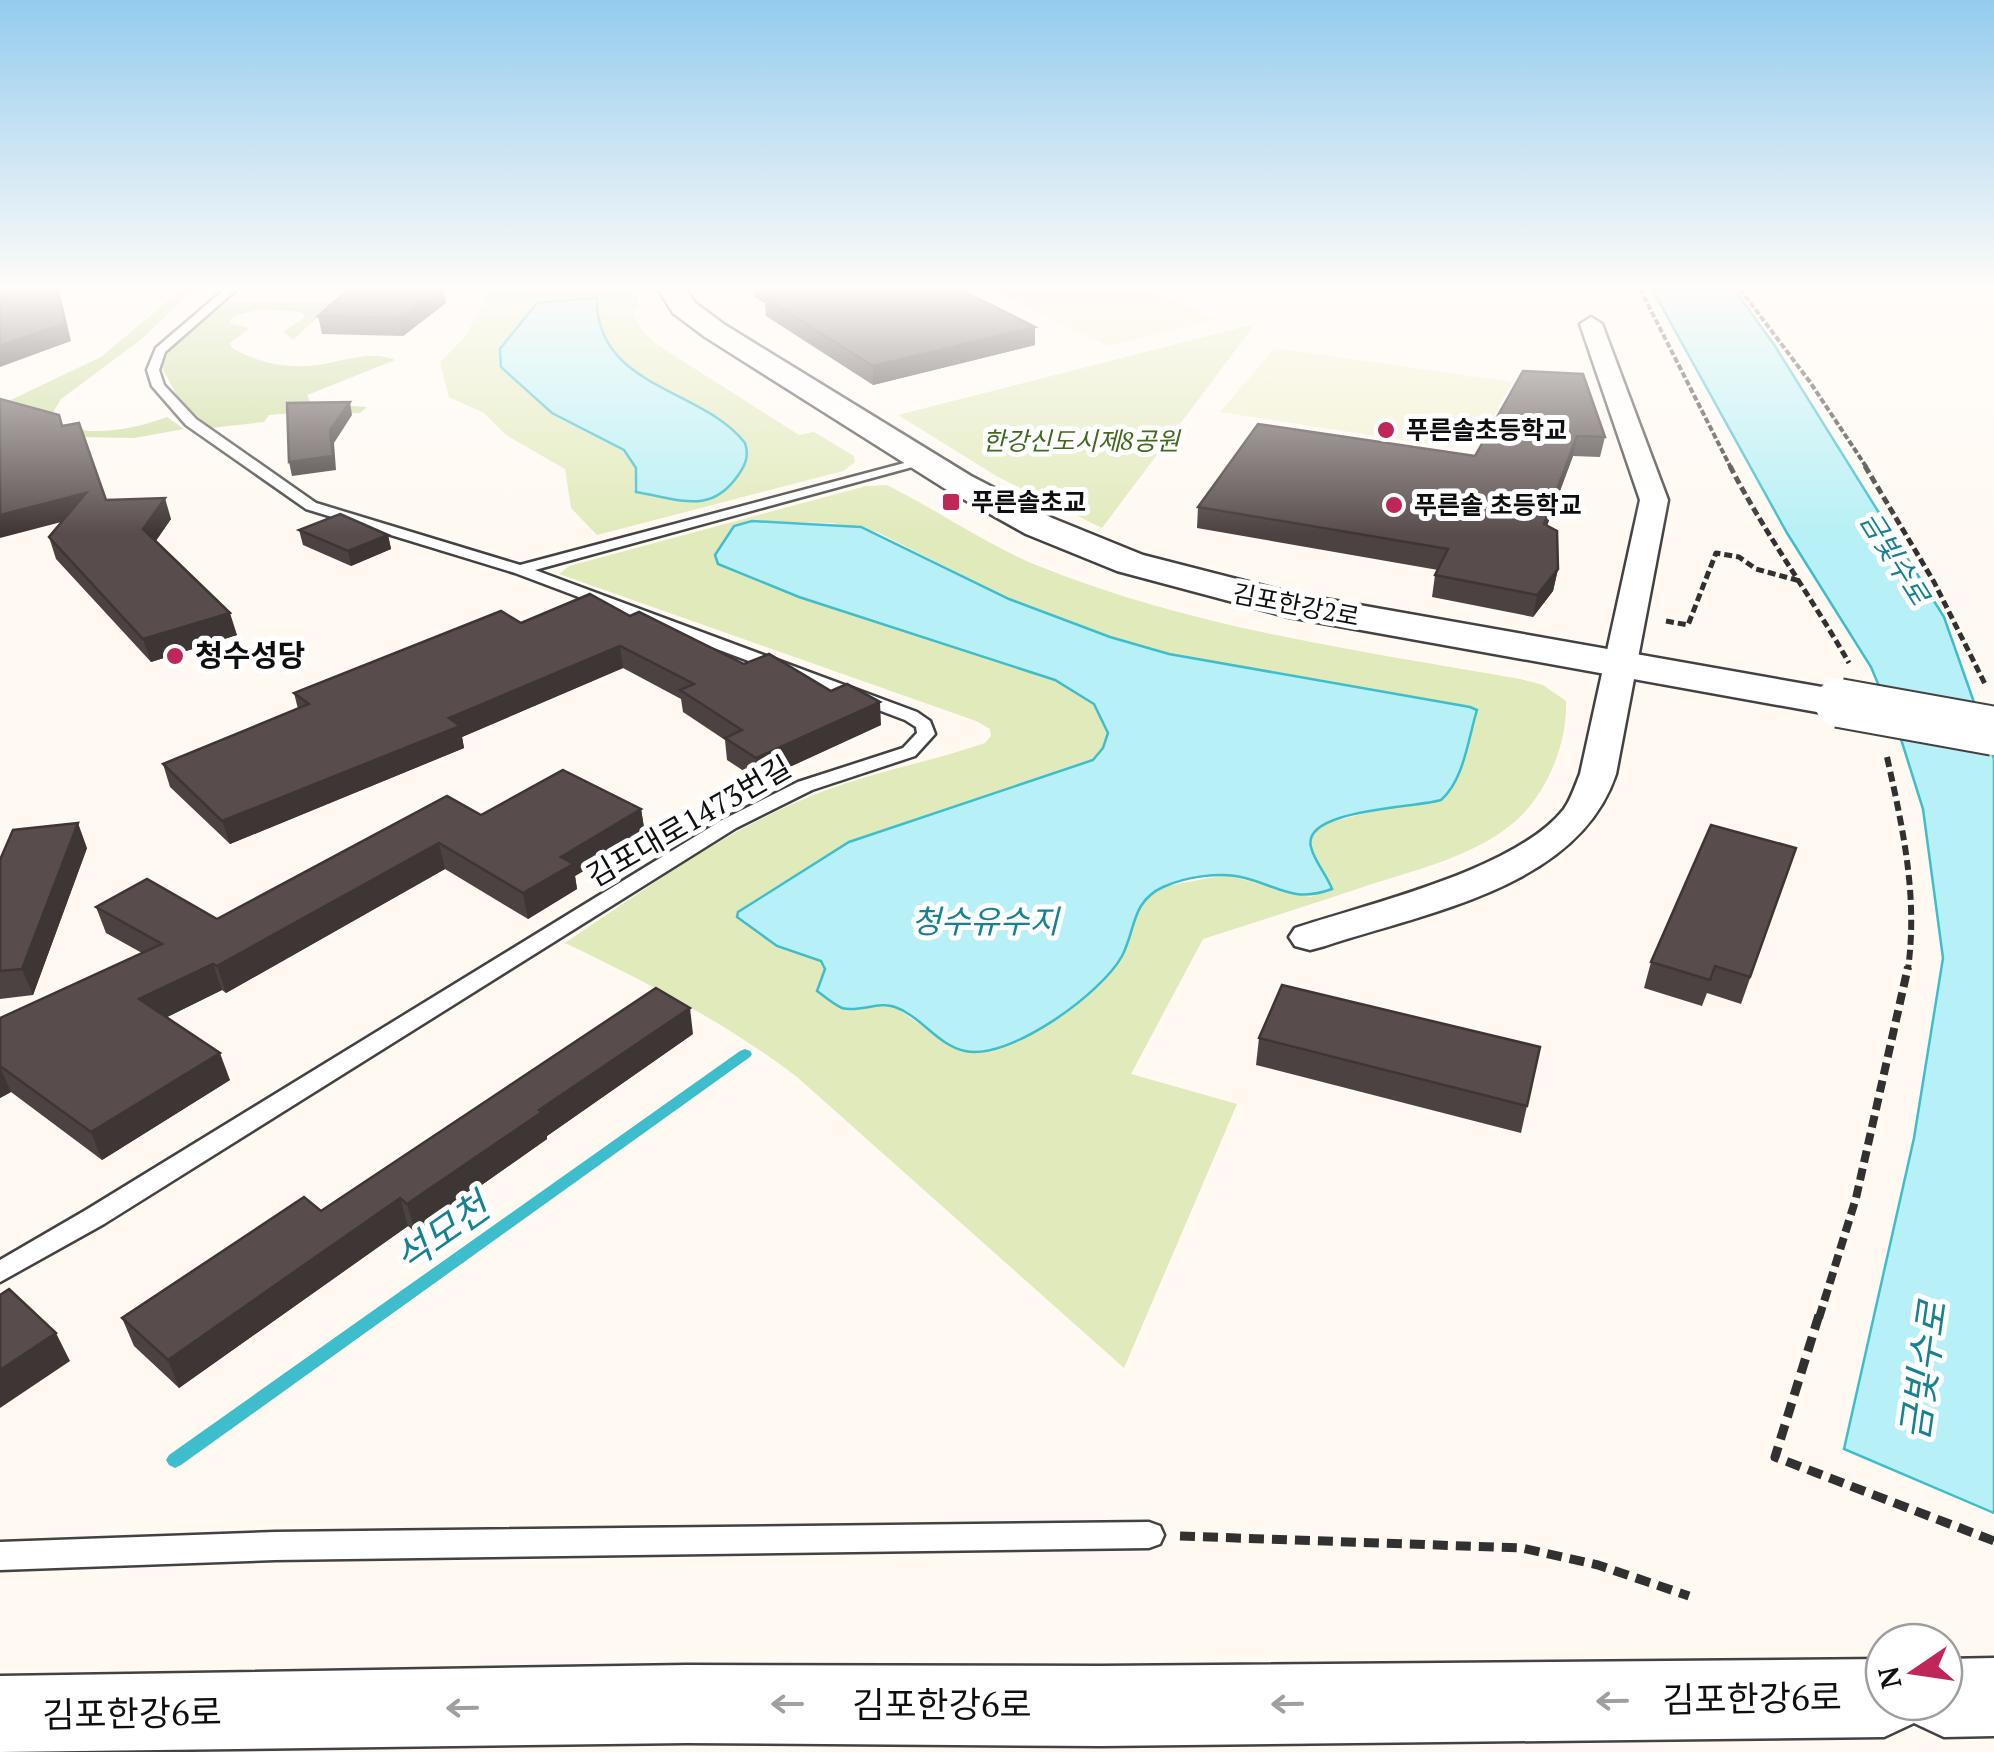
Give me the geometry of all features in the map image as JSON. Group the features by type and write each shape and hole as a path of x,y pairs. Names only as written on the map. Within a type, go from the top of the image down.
{"street":[{"name":"김포한강2로","path":"779,371 922,460 1039,526 1130,563 1198,584 1289,605 1620,664 1992,712"},
{"path":"1310,936 1504,868 1546,845 1574,821 1588,800 1598,774 1654,500 1608,371"},
{"path":"1964,1698 1994,1697"},
{"name":"김포한강6로","path":"0,1716 687,1704 1101,1706 1864,1698"}],"lane":[{"name":"김포대로1473번길","path":"0,1272 94,1218 729,824 805,786 909,752 926,734 924,725 912,716 866,696 520,570 311,506 246,464 166,398 153,371"},
{"path":"520,570 922,460"},
{"path":"0,1556 276,1546 1149,1536"}],"path":[{"path":"1682,371 1755,515 1802,582 1848,692"},
{"path":"1800,371 1952,612 1992,712"},
{"path":"1667,610 1665,625 1688,625 1716,553 1739,556 1756,569 1802,582"},
{"path":"1884,744 1909,853 1913,931 1906,985 1856,1198 1775,1458 1994,1541"},
{"path":"1149,1536 1522,1548 1598,1565 1689,1596"}],"green space":[{"path":"72,371 99,371 61,399 51,416 75,429 91,431 123,429 167,417 184,429 134,438 80,437 0,405"},
{"path":"164,371 368,371 307,395 311,403 367,407 360,413 278,414 269,415 264,422 210,428 179,399"},
{"path":"442,371 505,371 552,413 624,450 636,468 634,490 703,412 635,371 698,371 799,435 814,432 854,456 855,462 843,471 597,535 571,508 565,469 506,435 484,413 449,397"},
{"name":"한강신도시제8공원","path":"1072,371 1220,371 1102,528 998,477 898,415"},
{"path":"1255,371 1434,371 1512,382 1479,443 1459,440 1454,448 1220,412"},
{"path":"887,485 998,547 1095,587 1275,635 1520,679 1543,685 1566,701 1559,751 1545,784 1524,813 1497,835 1427,867 1203,939 1131,1074 1237,1104 1124,1368 797,1077 684,1004 565,943 683,864 776,811 852,781 985,743 991,736 990,729 976,721 559,574 569,566 866,486","holes":["752,521 833,523 877,532 1009,599 1110,637 1169,654 1282,676 1463,755 1451,791 1316,826 1311,842 1331,889 1310,897 1226,875 1166,886 1140,903 1131,933 1108,975 1044,1027 1016,1043 947,1044 894,1006 844,1009 821,961 777,946 738,912 849,842 1093,760 1104,748 1108,733 1094,704 1055,680 799,597 718,564 734,525"]}],"water":[{"path":"505,371 635,371 726,425 745,443 747,455 728,487 705,500 636,492 636,468 624,450 552,413"},
{"name":"금빛수로","path":"1697,371 1790,371 1944,617 1994,759 1994,1513 1844,1449 1914,1138 1943,958 1923,809 1900,736 1871,667 1787,533"},
{"name":"청수유수지","path":"752,521 861,527 1009,599 1110,637 1169,654 1470,707 1477,710 1464,758 1455,782 1441,800 1363,812 1324,825 1313,834 1311,847 1332,889 1297,894 1225,875 1192,878 1163,887 1140,908 1122,956 1111,971 1075,1005 1005,1046 984,1051 955,1048 895,1007 848,1009 835,1004 817,991 825,969 821,961 777,946 737,917 738,912 849,842 1093,760 1108,733 1094,704 1055,680 799,597 718,564 715,555 734,526"}],"building":[{"path":"1523,371 1583,374 1605,437 1577,436 1544,524 1557,531 1558,569 1537,595 1435,575 1448,549 1198,507 1258,424 1475,456"},
{"path":"0,399 59,415 62,426 79,423 106,500 165,498 143,529 230,613 143,639 49,537 86,493 0,515"},
{"path":"350,402 330,430 333,456 289,462 287,403"},
{"path":"340,514 388,535 348,551 299,530"},
{"path":"590,594 630,616 639,612 744,664 769,654 831,691 847,684 880,702 756,758 725,738 742,730 680,690 694,684 620,646 449,718 460,726 222,821 163,764 309,704 294,693 501,611 521,623"},
{"path":"563,770 641,809 561,857 573,864 523,893 439,843 217,966 213,964 139,999 220,1053 91,1132 0,1066 0,1018 162,944 96,907 147,879 217,919 447,796 481,815"},
{"path":"78,823 22,969 0,971 0,860 13,830"},
{"path":"1711,825 1796,848 1750,977 1715,966 1710,980 1651,962"},
{"path":"1282,985 1540,1047 1527,1106 1259,1038"},
{"path":"656,988 690,1008 407,1204 400,1198 168,1360 122,1318 304,1197 321,1211"},
{"path":"9,1289 56,1333 0,1370 0,1295"}],"waterway":[{"name":"석모천","path":"175,1460 745,1054"}],"place":[{"name":"푸른솔초등학교","path":"1386,430"},
{"name":"푸른솔초교","path":"951,502"},
{"name":"푸른솔 초등학교","path":"1394,505"},
{"name":"청수성당","path":"175,656"}]}
